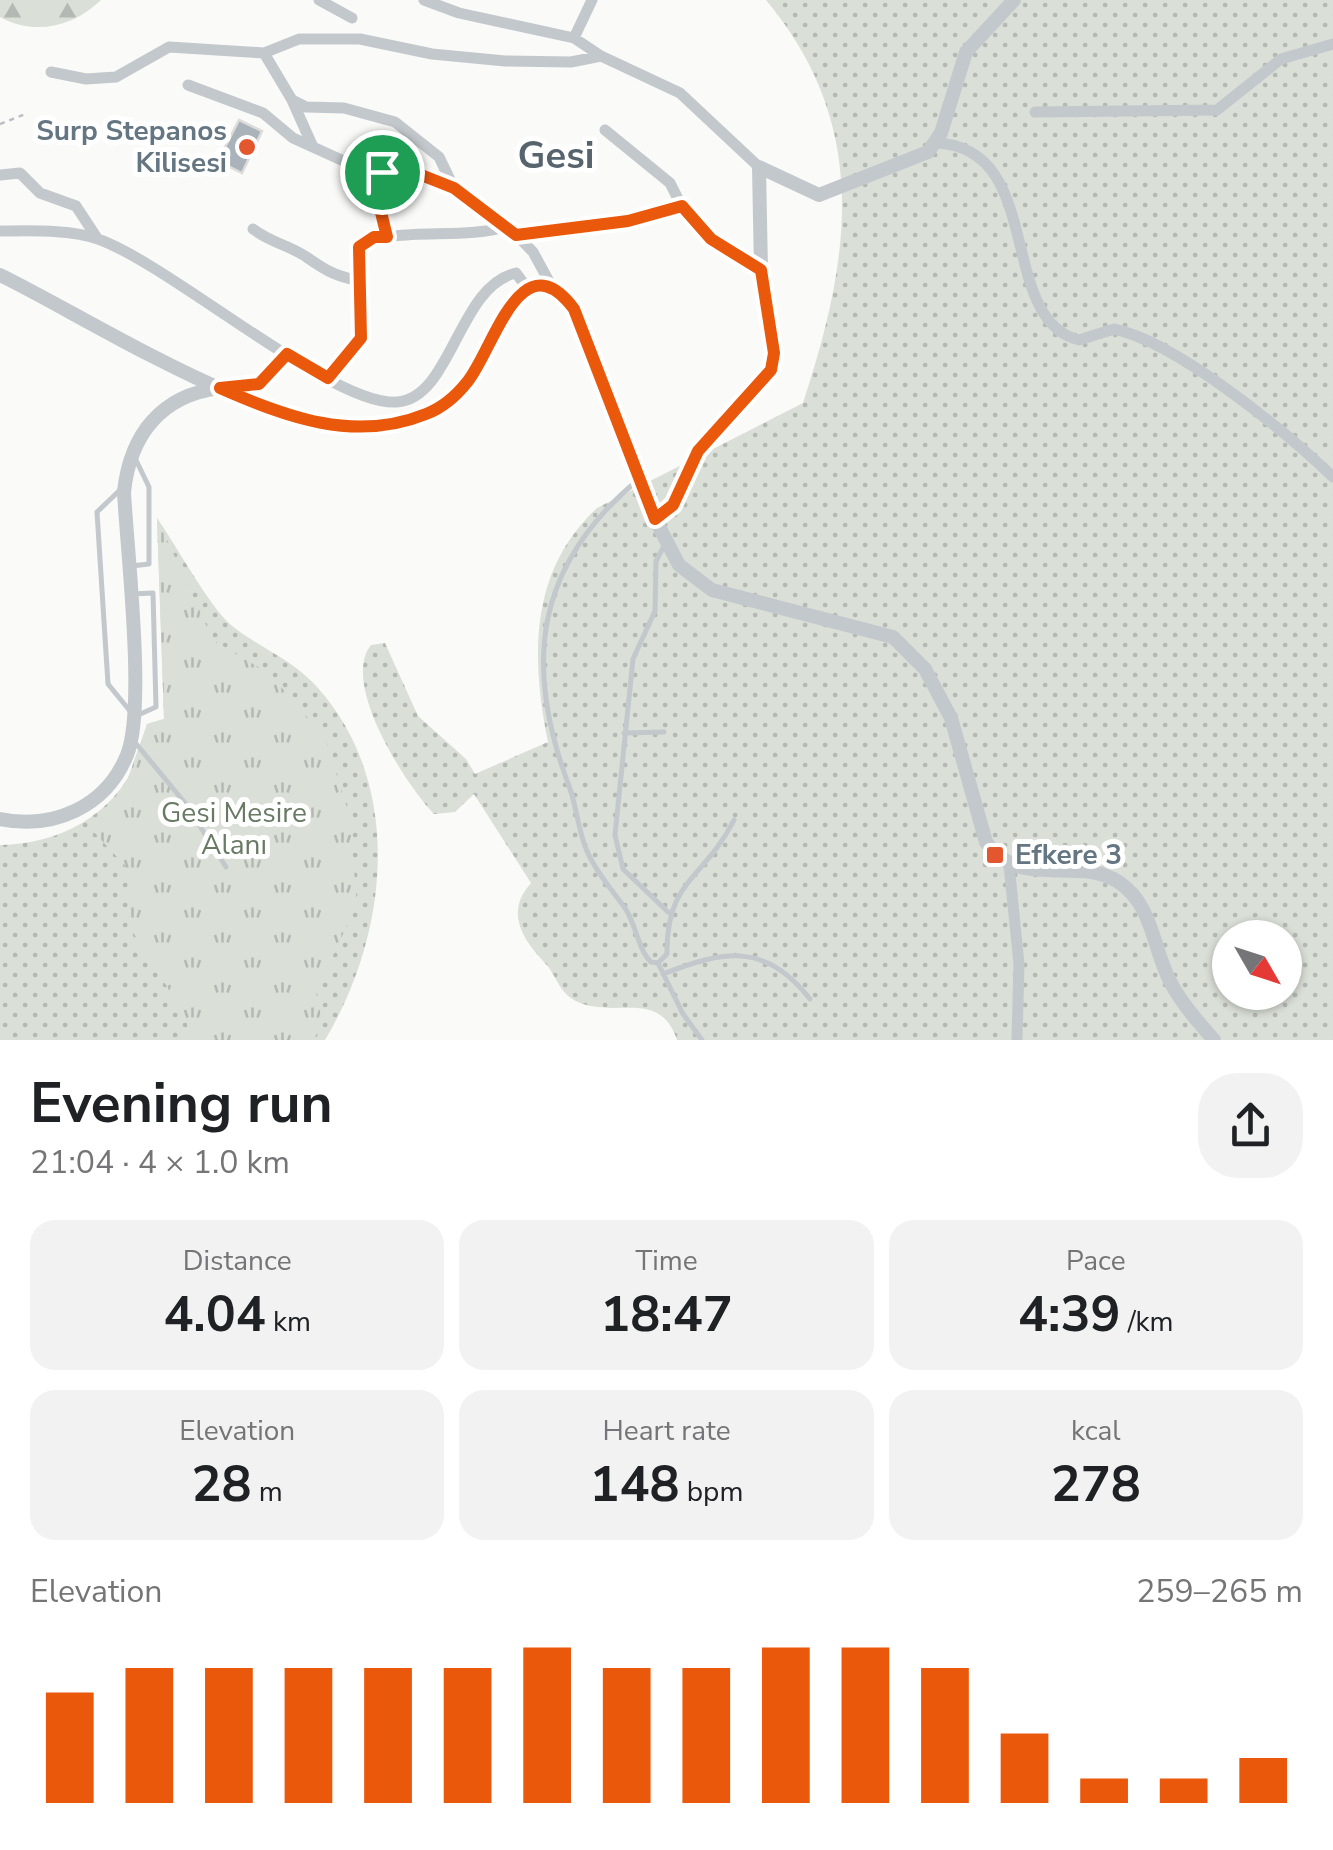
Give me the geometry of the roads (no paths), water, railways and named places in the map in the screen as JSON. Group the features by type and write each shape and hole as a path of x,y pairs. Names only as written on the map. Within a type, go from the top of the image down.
{"street":[{"path":"320,0 352,18"},
{"path":"424,0 458,12 574,38 601,56 680,92 760,167 819,195 910,160 936,143 966,52 1014,0"},
{"path":"574,38 592,0"},
{"path":"51,72 86,80 116,77 169,47 264,53 299,39 360,39 432,54 505,61 571,62 601,56"},
{"path":"1035,112 1217,110 1281,60 1333,44"},
{"path":"264,53 292,100 313,148"},
{"path":"188,85 263,113 313,148 359,168 382,172 406,169 454,188 512,230 533,252 552,287 574,309 665,544 680,565 712,590 893,636 925,668 952,718 986,842 1009,864 1042,873 1080,872 1116,880 1131,892 1142,907 1170,983 1214,1040"},
{"path":"292,100 306,107 344,108 395,122 439,157 454,188"},
{"path":"606,130 670,183 682,206 711,239 761,270"},
{"path":"936,143 971,153 1001,180 1028,280 1063,332 1079,340 1114,329 1160,350 1284,433 1333,477"},
{"path":"655,519 673,505 698,451 771,370 774,353 761,270 760,167"},
{"path":"382,172 378,200 387,237"},
{"path":"0,174 20,173 40,193 76,206 97,238"},
{"path":"328,378 361,338 356,280 359,247 374,237 456,237 628,221 682,206"},
{"path":"254,228 270,242 303,254 326,274 356,280"},
{"path":"0,231 97,238 169,275 328,378 385,402 403,402 448,358 472,308 492,282 516,273 527,288"},
{"path":"0,274 220,388 278,414 328,426 378,426 427,414 469,380 514,300 527,288 552,287"},
{"path":"0,819 51,820 93,802 109,785 131,738 134,716 125,485 132,452 151,419 174,400 220,388 259,384 287,354"},
{"path":"1009,864 1019,964 1018,1040"}],"lane":[{"path":"128,566 149,564 150,488 132,452"},
{"path":"642,478 588,532 561,571 546,614 542,661 550,734 587,851 629,915 645,957 658,963 702,1040"},
{"path":"125,485 97,512 108,684 134,716 156,707 153,593 129,594"},
{"path":"665,544 656,560 657,603 632,659 618,856 628,875 668,912"},
{"path":"624,733 664,732"},
{"path":"131,738 186,803 226,867"},
{"path":"658,963 666,954 668,912 734,820"},
{"path":"663,974 733,954 780,971 810,999"}],"place":[{"name":"Surp Stepanos Kilisesi","path":"247,147"},
{"name":"Efkere 3","path":"995,855"}],"district":[{"name":"Gesi","path":"556,155"}],"park label":[{"name":"Gesi Mesire Alanı","path":"234,829"}]}
